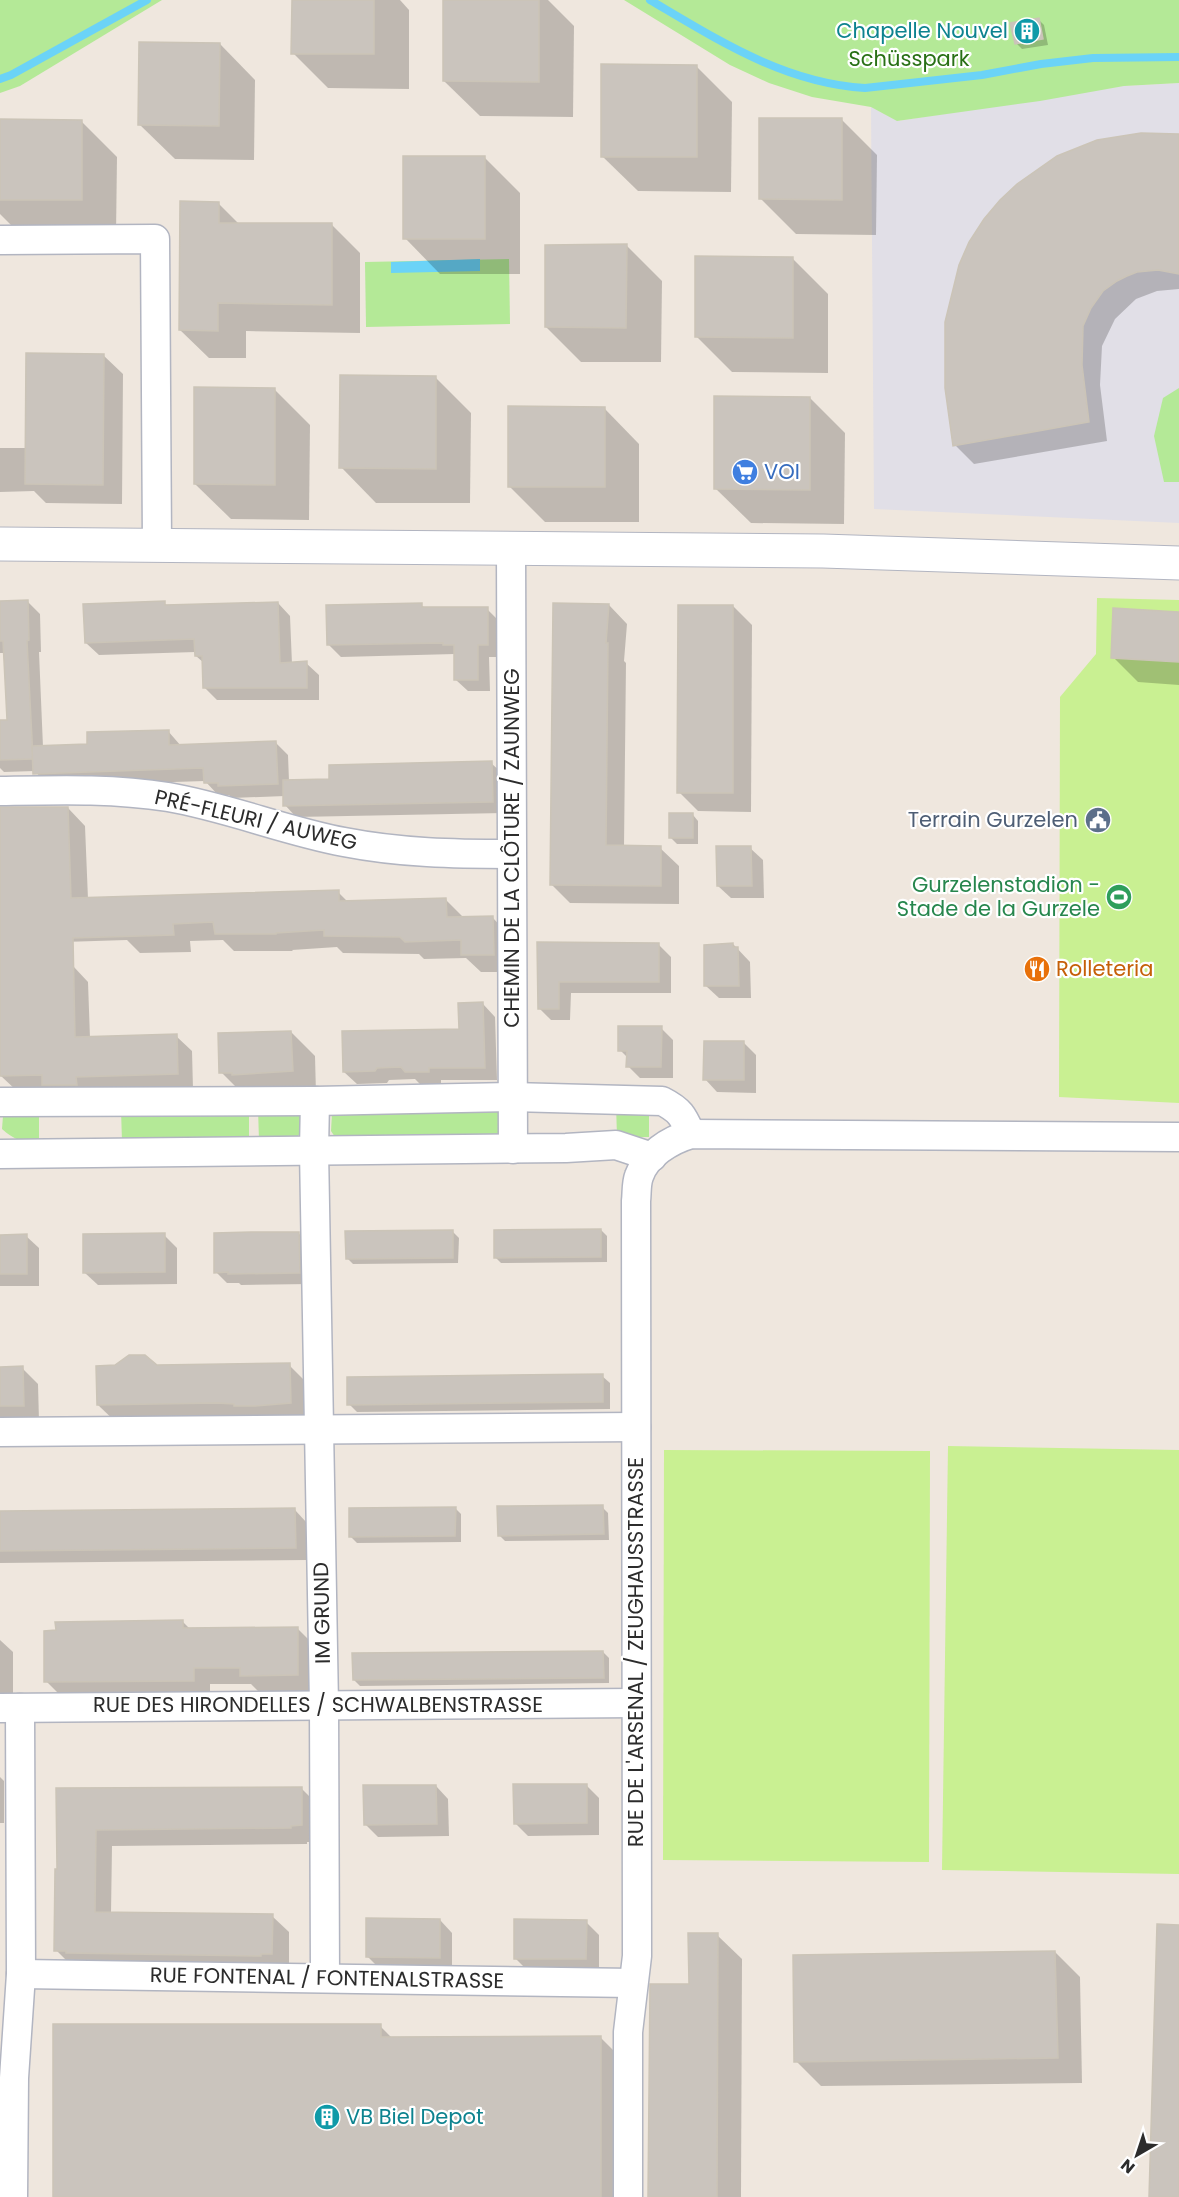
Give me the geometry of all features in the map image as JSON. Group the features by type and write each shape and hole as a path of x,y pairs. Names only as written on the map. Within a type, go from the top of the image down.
{"street":[{"path":"0,240 154,239 158,545"},
{"path":"0,544 845,551 1179,563"},
{"name":"CHEMIN DE LA CLÔTURE / ZAUNWEG","path":"511,548 513,1149"},
{"name":"PRÉ-FLEURI / AUWEG","path":"0,791 71,789 125,792 170,798 342,842 398,851 442,854 512,854"},
{"path":"0,1102 315,1101 512,1097 662,1101 673,1106 682,1114 691,1134 1179,1137"},
{"name":"IM GRUND","path":"315,1101 324,1705 325,1978"},
{"name":"RUE DE L'ARSENAL / ZEUGHAUSSTRASSE","path":"628,2197 628,2032 637,1956 636,1201 640,1173 652,1157 677,1138 691,1134"},
{"path":"0,1154 513,1149 616,1145 652,1157"},
{"path":"0,1432 636,1427"},
{"name":"RUE DES HIRONDELLES / SCHWALBENSTRASSE","path":"10,1708 636,1702"},
{"path":"10,1708 21,1974 7,2078 13,2197"},
{"name":"RUE FONTENAL / FONTENALSTRASSE","path":"21,1974 633,1983"}],"shaded area":[{"path":"1179,83 1179,523 874,509 871,107 898,121 1124,86"}],"green space":[{"path":"0,0 162,0 20,86 0,93"},
{"name":"Schüsspark","path":"624,0 1179,0 1179,83 1124,86 1040,101 897,121 871,107 812,97 769,83 730,65"},
{"path":"509,259 510,324 366,327 365,262"},
{"path":"1179,388 1179,482 1164,482 1154,436 1163,398"},
{"name":"Gurzelenstadion - Stade de la Gurzele","path":"1097,598 1179,600 1179,1103 1059,1097 1060,697 1096,654"},
{"path":"616,1105 649,1105 649,1137 617,1137"},
{"path":"249,1108 249,1140 122,1142 121,1110"},
{"path":"258,1109 300,1115 300,1134 294,1139 259,1140"},
{"path":"39,1111 39,1143 19,1140 2,1129 3,1116"},
{"path":"498,1111 497,1135 335,1137 331,1131 332,1113"},
{"path":"948,1446 1179,1450 1179,1874 942,1870"},
{"path":"664,1450 930,1451 929,1862 663,1860"}],"water":[{"path":"480,259 480,271 391,273 391,262"}],"building":[{"path":"292,0 374,0 374,54 291,54"},
{"path":"443,0 539,0 539,82 443,81"},
{"name":"Chapelle Nouvel","path":"1039,18 1043,39 1015,44 1010,23"},
{"path":"139,42 220,43 219,126 138,125"},
{"path":"601,64 697,65 697,157 601,157"},
{"path":"759,118 842,118 842,200 759,199"},
{"path":"0,119 82,120 82,200 0,200"},
{"path":"1141,133 1179,134 1179,274 1158,270 1137,272 1117,281 1103,291 1091,308 1083,326 1082,365 1089,422 953,446 945,388 945,322 959,265 969,242 1000,200 1017,184 1057,156 1097,140"},
{"path":"403,156 485,156 485,239 403,239"},
{"path":"180,201 219,202 219,223 332,223 332,305 218,303 218,331 179,330"},
{"path":"627,244 626,328 545,327 545,245"},
{"path":"695,256 793,257 793,338 695,337"},
{"path":"26,353 104,354 103,485 25,484"},
{"path":"340,375 436,376 436,469 339,468"},
{"path":"194,387 275,388 275,485 194,484"},
{"path":"714,396 810,397 810,490 714,489"},
{"path":"508,406 605,407 605,487 508,487"},
{"path":"28,600 29,640 27,641 33,759 0,760 0,720 7,720 3,641 0,641 0,601"},
{"path":"165,601 165,605 278,602 280,663 307,661 307,688 203,688 202,656 195,656 194,639 85,643 83,604"},
{"path":"422,603 422,607 488,607 488,645 478,645 478,680 454,680 454,645 443,645 443,643 327,645 326,605"},
{"path":"553,603 609,604 606,643 608,643 606,845 661,846 661,886 550,885"},
{"path":"678,605 733,605 733,793 677,793"},
{"path":"1113,608 1179,612 1179,662 1111,658"},
{"path":"169,730 169,745 276,741 278,784 218,786 218,783 204,783 203,768 33,774 32,746 87,744 87,732"},
{"path":"492,761 493,802 283,806 283,780 329,779 329,765"},
{"path":"0,807 68,807 71,898 339,890 339,901 446,898 447,917 493,916 494,955 461,955 461,940 405,942 400,937 324,936 324,930 276,934 215,934 213,922 173,924 174,935 73,938 75,1037 177,1034 178,1074 76,1077 77,1085 42,1085 42,1075 0,1076"},
{"path":"669,813 693,813 693,838 669,838"},
{"path":"716,846 751,846 752,886 717,886"},
{"path":"537,942 659,943 659,982 559,982 559,1009 538,1009"},
{"path":"733,943 733,947 738,947 739,986 704,986 704,945"},
{"path":"483,1002 485,1068 429,1068 429,1072 405,1072 401,1067 343,1072 342,1031 459,1029 458,1003"},
{"path":"618,1026 662,1026 661,1067 626,1067 627,1051 618,1051"},
{"path":"291,1031 293,1071 232,1075 232,1073 219,1073 218,1033"},
{"path":"704,1041 744,1041 744,1080 703,1080"},
{"path":"601,1229 601,1257 494,1258 494,1230"},
{"path":"453,1230 453,1258 346,1259 345,1231"},
{"path":"299,1232 300,1273 214,1273 214,1233"},
{"path":"165,1233 165,1272 83,1273 83,1234"},
{"path":"27,1234 27,1274 0,1274 0,1235"},
{"path":"129,1355 145,1355 157,1365 290,1363 291,1403 255,1406 217,1403 97,1405 96,1366 115,1365"},
{"path":"23,1366 24,1406 0,1406 0,1367"},
{"path":"603,1374 603,1402 347,1405 347,1377"},
{"path":"603,1505 604,1534 498,1536 497,1506"},
{"path":"456,1507 455,1536 349,1537 349,1508"},
{"path":"295,1508 296,1548 0,1551 0,1511"},
{"path":"183,1620 183,1628 298,1627 298,1675 240,1676 240,1668 194,1668 194,1681 44,1682 44,1631 56,1630 55,1622"},
{"path":"603,1651 604,1678 353,1680 352,1653"},
{"path":"513,1784 587,1784 587,1823 514,1824"},
{"path":"363,1785 436,1785 437,1824 364,1825"},
{"path":"302,1787 302,1825 291,1826 291,1828 96,1830 95,1912 273,1914 272,1954 261,1954 261,1956 54,1951 55,1869 57,1869 56,1788"},
{"path":"366,1918 440,1919 440,1958 366,1957"},
{"path":"514,1919 587,1920 586,1959 514,1959"},
{"path":"1157,1924 1179,1925 1179,2197 1149,2197"},
{"path":"688,1933 718,1933 717,2197 648,2197 650,1984 689,1984"},
{"path":"1055,1951 1058,2058 794,2062 793,1955"},
{"name":"VB Biel Depot","path":"53,2024 381,2024 381,2037 601,2036 601,2197 53,2197"}],"waterway":[{"path":"0,79 147,0"},
{"path":"650,0 727,44 779,69 807,78 865,88 982,75 1041,64 1093,58 1179,57"}],"place":[{"name":"Chapelle Nouvel","path":"1027,31"},
{"name":"VOI","path":"745,472"},
{"name":"Terrain Gurzelen","path":"1098,820"},
{"name":"Gurzelenstadion - Stade de la Gurzele","path":"1119,897"},
{"name":"Rolleteria","path":"1037,969"},
{"name":"VB Biel Depot","path":"327,2117"}]}
